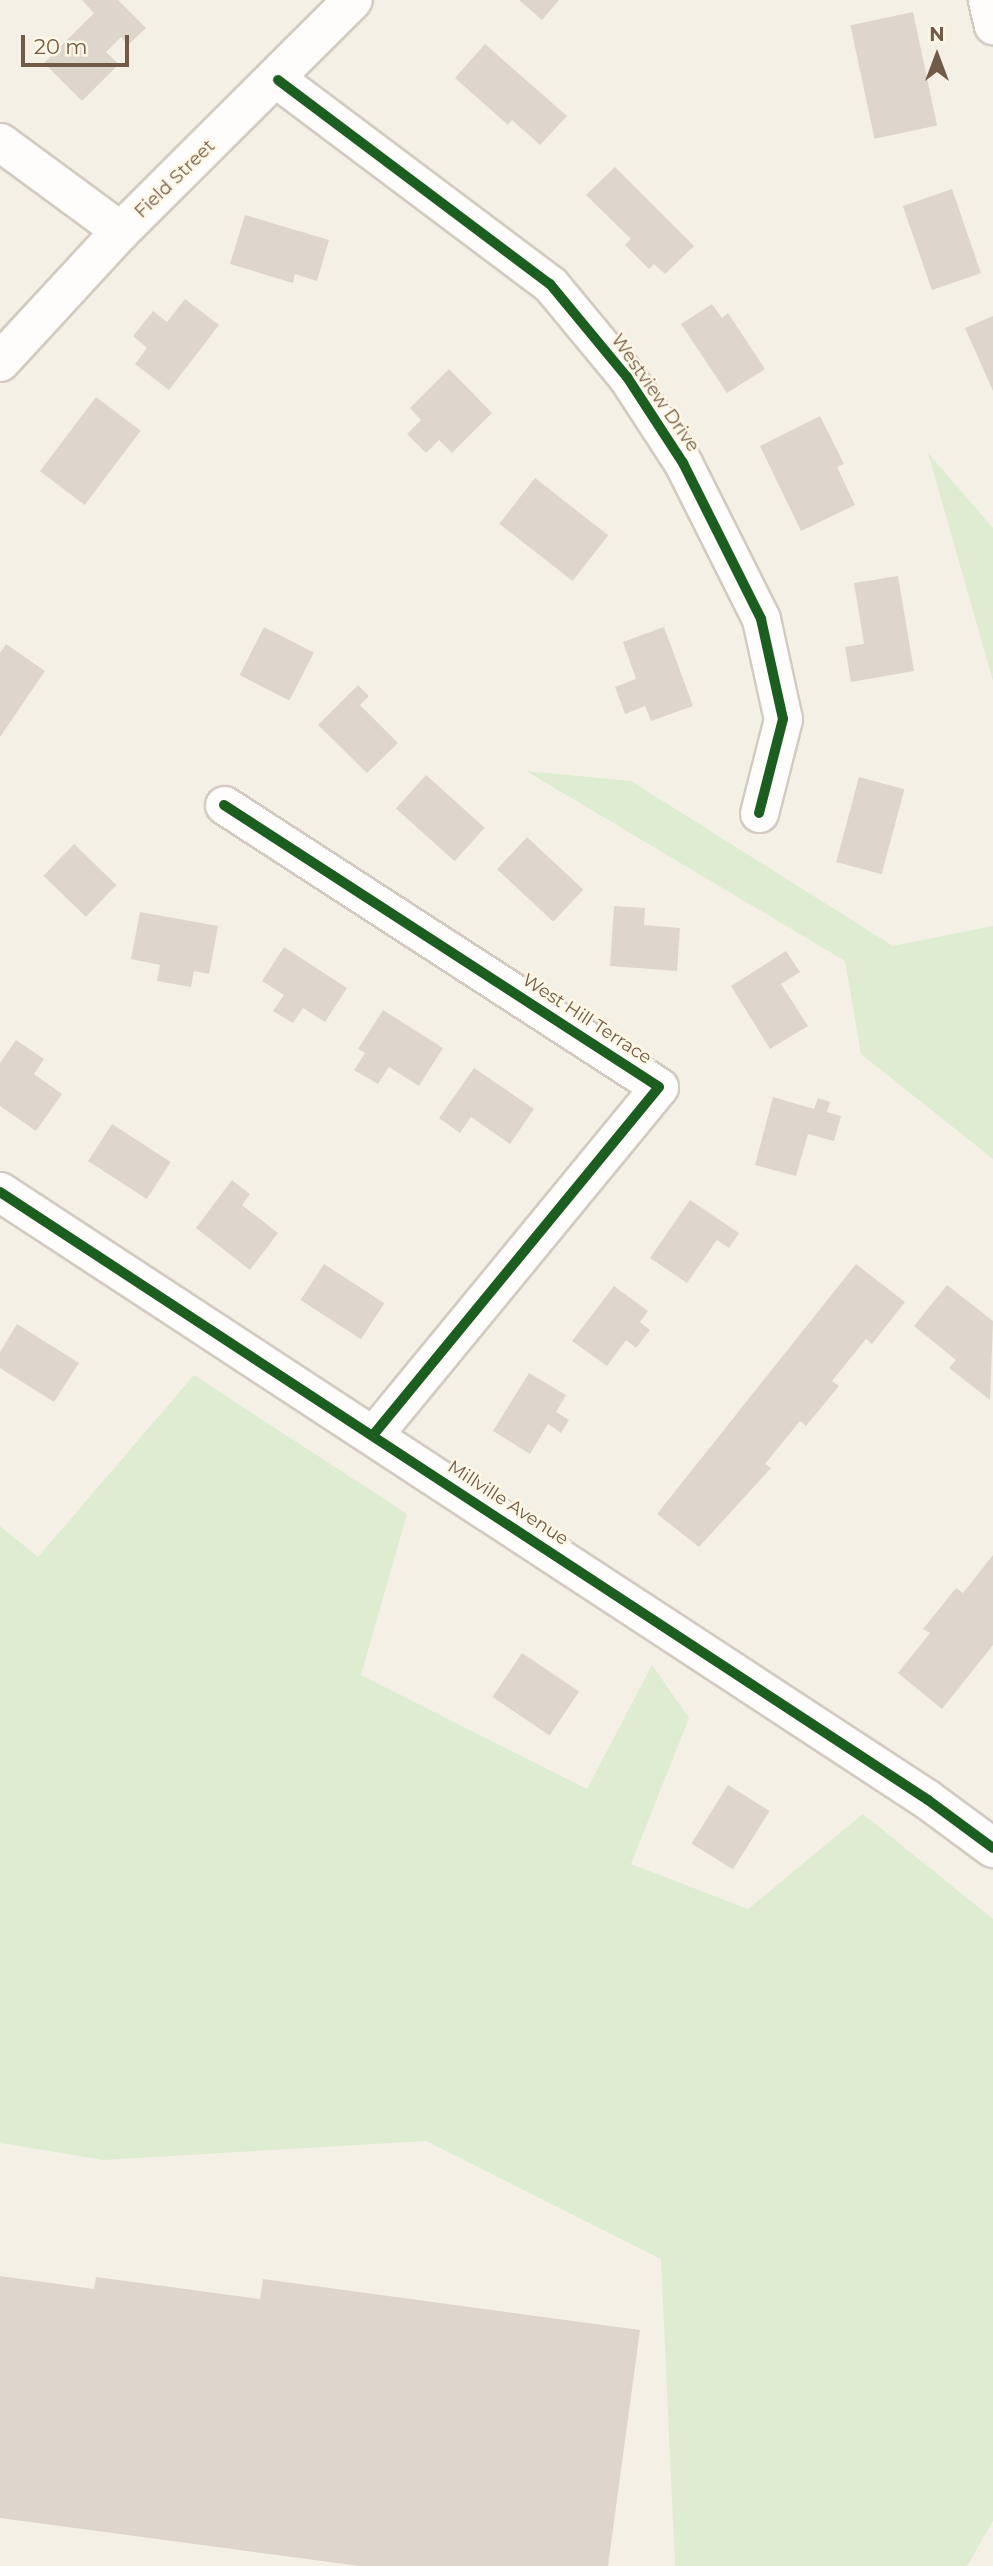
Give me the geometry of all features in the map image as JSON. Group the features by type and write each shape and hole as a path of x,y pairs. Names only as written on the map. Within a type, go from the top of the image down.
{"street":[{"name":"Field Street","path":"0,362 121,231 278,79 353,0"},
{"path":"987,0 993,25"},
{"name":"Westview Drive","path":"278,79 550,284 627,377 684,463 761,619 783,719 759,813"},
{"path":"0,142 121,231"},
{"name":"West Hill Terrace","path":"224,805 659,1087 373,1435"},
{"name":"Millville Avenue","path":"0,1192 928,1800 993,1848"}],"green space":[{"path":"928,453 993,528 993,681"},
{"path":"526,771 631,781 893,946 993,926 993,1159 861,1054 845,961"},
{"path":"194,1375 407,1514 361,1675 587,1789 652,1665 689,1718 631,1864 748,1909 863,1814 993,1919 993,2521 967,2566 675,2566 661,2259 426,2141 103,2160 0,2143 0,1526 38,1557"}],"building":[{"path":"82,0 118,0 146,28 128,45 121,37 106,52 119,64 82,101 44,63 94,13"},
{"path":"519,0 559,0 542,20"},
{"path":"913,12 937,125 875,139 850,25"},
{"path":"485,44 567,116 540,145 512,120 508,125 455,78"},
{"path":"615,167 694,246 665,274 654,264 649,269 625,245 631,239 586,195"},
{"path":"952,189 981,273 932,290 903,206"},
{"path":"245,215 329,240 317,281 295,274 293,283 230,264"},
{"path":"185,299 219,325 169,390 135,364 147,348 133,336 153,311 167,322"},
{"path":"712,304 722,318 728,313 765,369 727,393 681,324"},
{"path":"993,316 993,391 965,328"},
{"path":"449,369 492,413 452,453 439,440 426,453 407,434 421,420 410,408"},
{"path":"96,397 141,431 85,505 40,471"},
{"path":"820,416 844,464 837,467 855,505 801,531 760,446"},
{"path":"535,478 608,535 573,581 499,524"},
{"path":"898,576 914,671 851,682 845,647 864,644 854,583"},
{"path":"264,627 314,652 289,701 239,675"},
{"path":"664,627 693,706 651,721 645,706 625,714 615,687 636,679 623,642"},
{"path":"6,644 45,671 0,737 0,653"},
{"path":"358,685 369,696 360,705 398,743 367,773 318,725"},
{"path":"426,775 485,828 455,861 396,808"},
{"path":"859,777 904,789 882,874 836,862"},
{"path":"527,837 583,890 553,922 497,869"},
{"path":"74,844 116,885 86,917 43,876"},
{"path":"614,906 645,908 644,925 680,928 677,971 610,966"},
{"path":"140,912 218,926 209,974 194,971 191,987 157,981 160,965 131,959"},
{"path":"284,947 347,988 325,1022 303,1008 293,1023 273,1011 284,995 262,981"},
{"path":"786,951 800,972 781,984 808,1026 770,1049 731,986"},
{"path":"383,1010 443,1048 419,1086 389,1067 378,1084 354,1070 365,1053 358,1049"},
{"path":"16,1040 44,1059 34,1074 62,1094 36,1131 0,1106 0,1063"},
{"path":"474,1068 534,1109 510,1144 471,1117 460,1133 439,1118"},
{"path":"773,1097 814,1109 818,1098 830,1102 827,1112 841,1116 834,1141 808,1134 796,1176 755,1165"},
{"path":"112,1124 171,1162 147,1199 88,1161"},
{"path":"232,1180 250,1194 242,1205 278,1233 250,1270 196,1228"},
{"path":"690,1200 739,1233 729,1248 717,1240 687,1283 650,1258"},
{"path":"324,1264 384,1303 361,1339 301,1300"},
{"path":"856,1264 905,1302 872,1344 866,1339 832,1381 839,1386 806,1426 800,1421 765,1464 771,1468 699,1547 657,1514"},
{"path":"947,1285 993,1321 990,1400 949,1368 956,1360 914,1326"},
{"path":"614,1286 648,1311 640,1322 650,1330 636,1348 626,1340 607,1366 572,1341"},
{"path":"17,1324 79,1363 54,1402 0,1368 0,1352"},
{"path":"529,1373 566,1395 556,1412 569,1420 561,1433 548,1424 530,1454 493,1431"},
{"path":"993,1555 993,1645 942,1709 898,1673 930,1633 923,1629 956,1588 963,1593"},
{"path":"522,1653 579,1692 550,1736 492,1697"},
{"path":"728,1785 770,1811 733,1869 691,1844"},
{"path":"0,2276 94,2289 96,2277 260,2299 263,2279 640,2330 608,2566 359,2566 0,2518"}],"cycle path":[{"path":"278,80 550,284 627,377 683,463 761,619 783,719 759,813"},
{"path":"224,805 659,1087 373,1435"},
{"path":"0,1192 928,1800 993,1848"}]}
